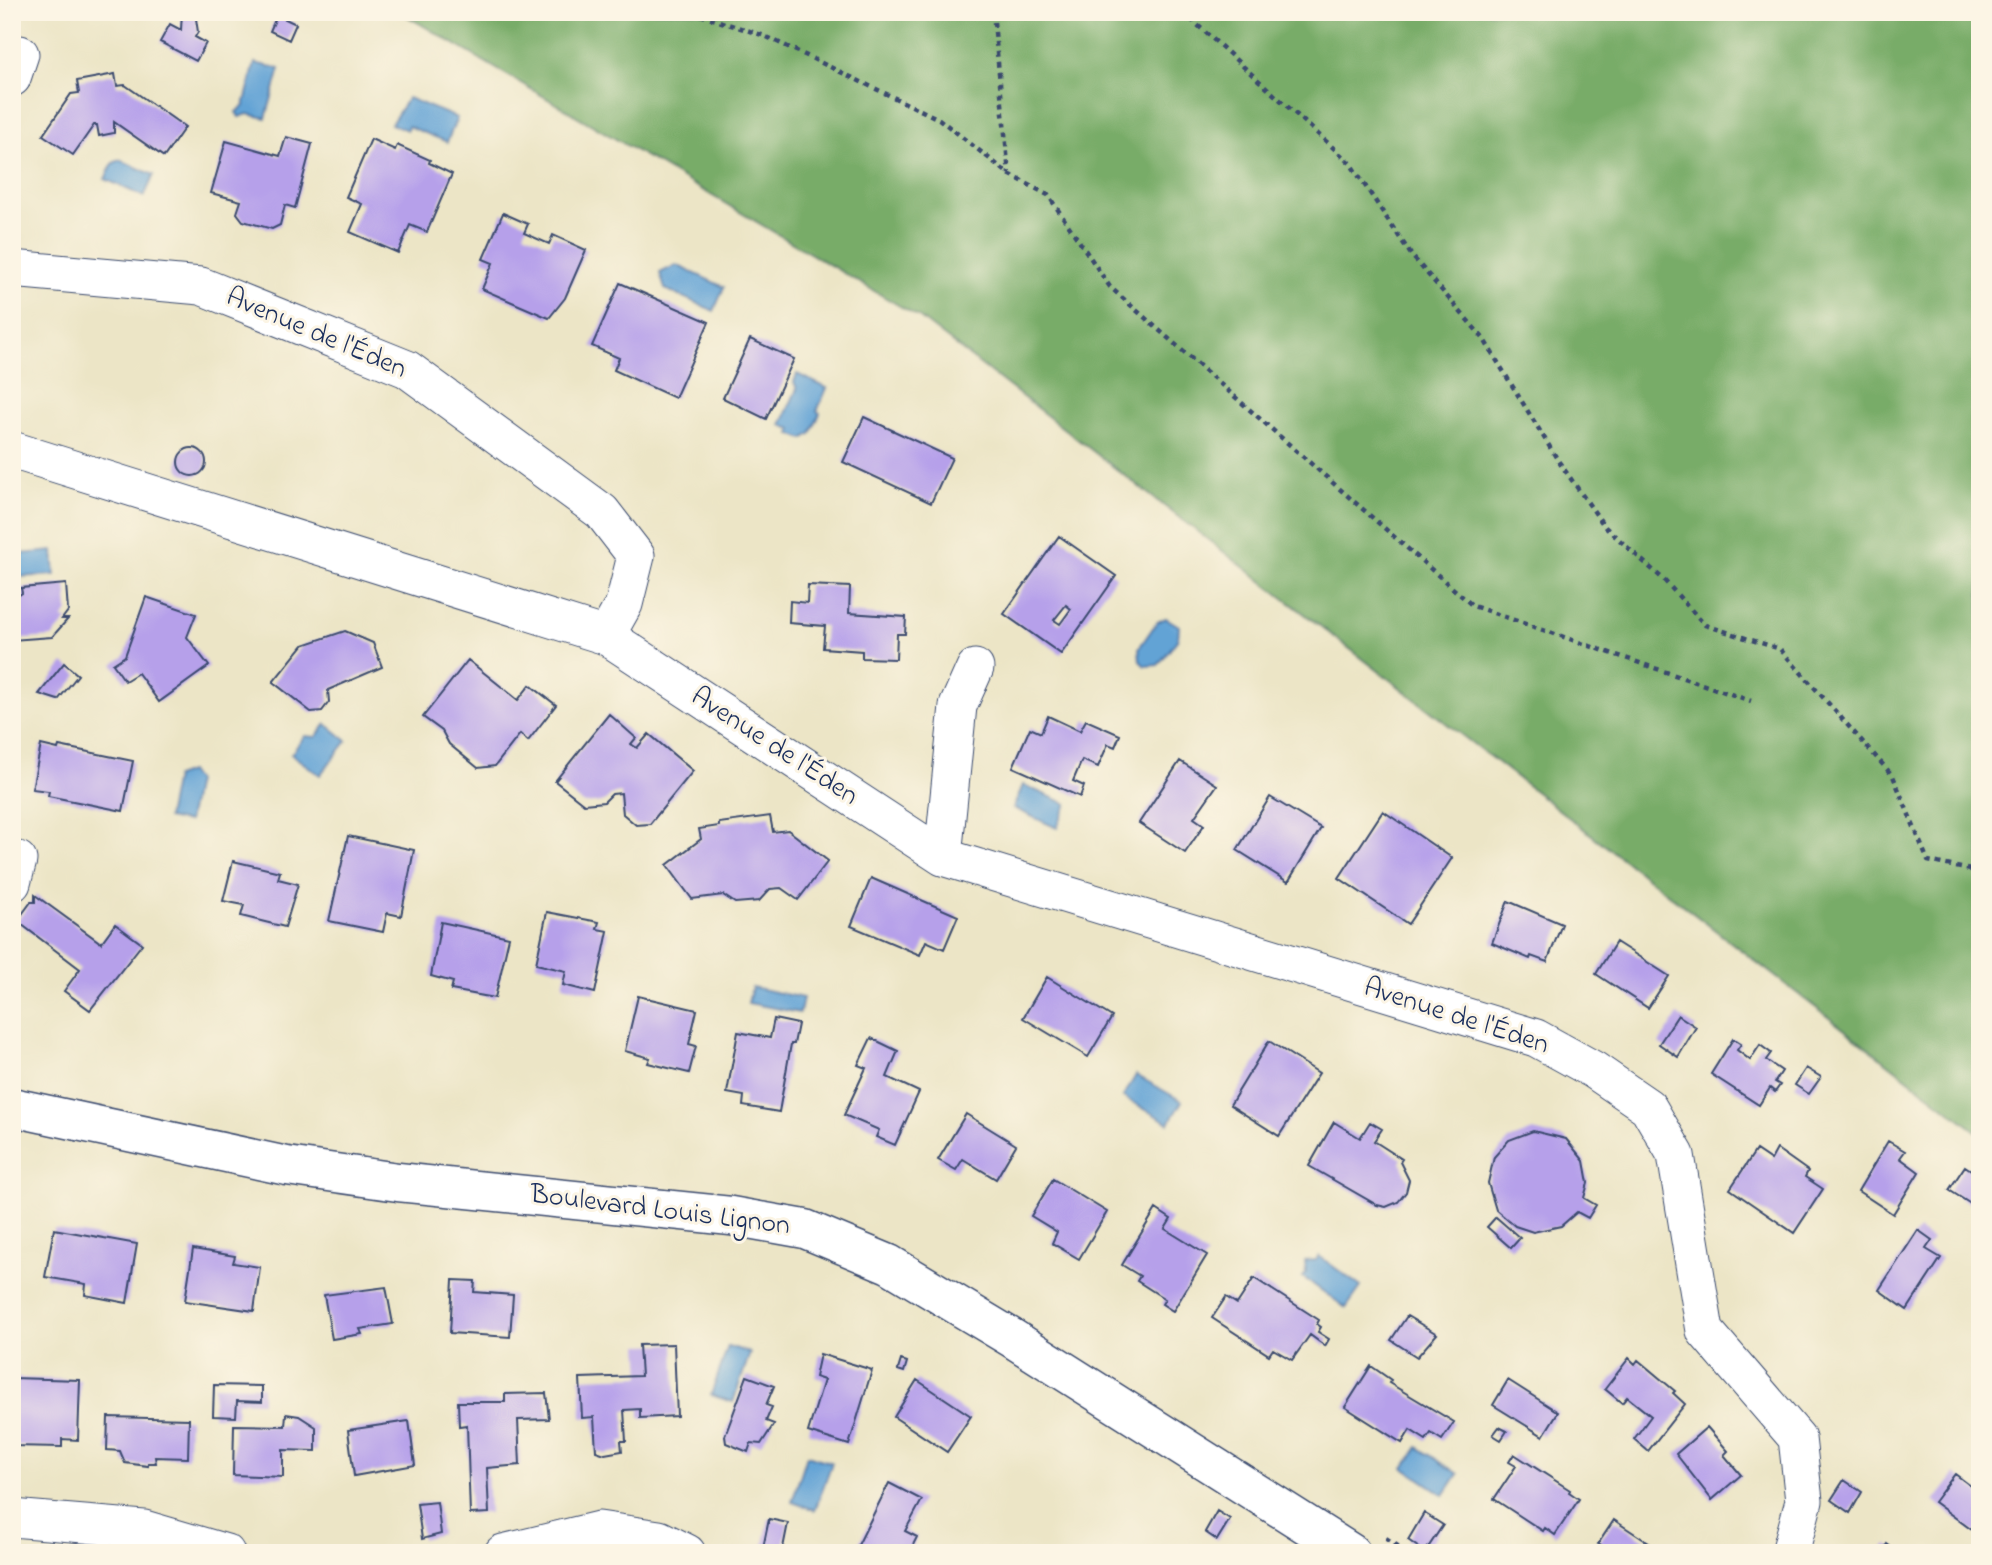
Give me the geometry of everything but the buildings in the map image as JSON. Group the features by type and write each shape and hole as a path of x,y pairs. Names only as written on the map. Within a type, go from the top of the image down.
{"main road":[{"name":"Boulevard Louis Lignon","path":"12,1107 286,1166 398,1182 731,1216 805,1229 889,1264 1012,1338 1351,1553"}],"street":[{"name":"Avenue de l'Éden","path":"13,261 201,286 407,369 602,512 636,556 624,604 606,636"},
{"name":"Avenue de l'Éden","path":"12,450 606,636 943,857 1536,1038 1594,1070 1648,1107 1676,1155 1705,1331 1797,1438 1804,1501 1790,1553"},
{"path":"943,857 958,706 975,668"},
{"path":"12,1518 144,1529 226,1553"},
{"path":"503,1553 599,1530 659,1539 687,1553"}],"path":[{"path":"691,12 765,36 939,119 1009,174 1048,195 1110,287 1473,606 1751,701"},
{"path":"993,12 1009,174"},
{"path":"1183,12 1350,163 1412,256 1483,338 1559,462 1605,527 1662,579 1705,625 1780,649 1893,776 1928,861 1980,872"}],"green space":[{"path":"400,12 1980,12 1980,1134 920,318"}],"water":[{"path":"255,63 280,69 266,118 248,114 239,117 236,112 244,106"},
{"path":"408,98 457,118 447,142 408,126 407,130 391,124"},
{"path":"120,160 154,175 144,197 105,179 113,163"},
{"path":"676,265 724,287 714,311 665,289 660,273"},
{"path":"797,374 827,388 811,434 803,439 791,434 792,429 781,425 797,389 794,382"},
{"path":"12,547 20,554 53,551 55,575 16,577 12,574"},
{"path":"1166,618 1179,626 1178,639 1158,665 1145,666 1140,661 1139,648 1157,622"},
{"path":"326,724 347,741 320,775 291,754 305,736 316,737"},
{"path":"189,772 196,781 188,822 167,818 175,777"},
{"path":"1023,785 1067,804 1057,828 1013,808"},
{"path":"752,987 803,998 800,1013 748,1003"},
{"path":"1136,1075 1182,1101 1169,1123 1123,1097"},
{"path":"1319,1256 1361,1287 1346,1308 1303,1277 1306,1273 1305,1261 1316,1260"},
{"path":"728,1346 750,1353 733,1402 711,1395"},
{"path":"1418,1447 1458,1474 1444,1495 1404,1468"},
{"path":"807,1455 832,1463 815,1510 792,1502"}]}
